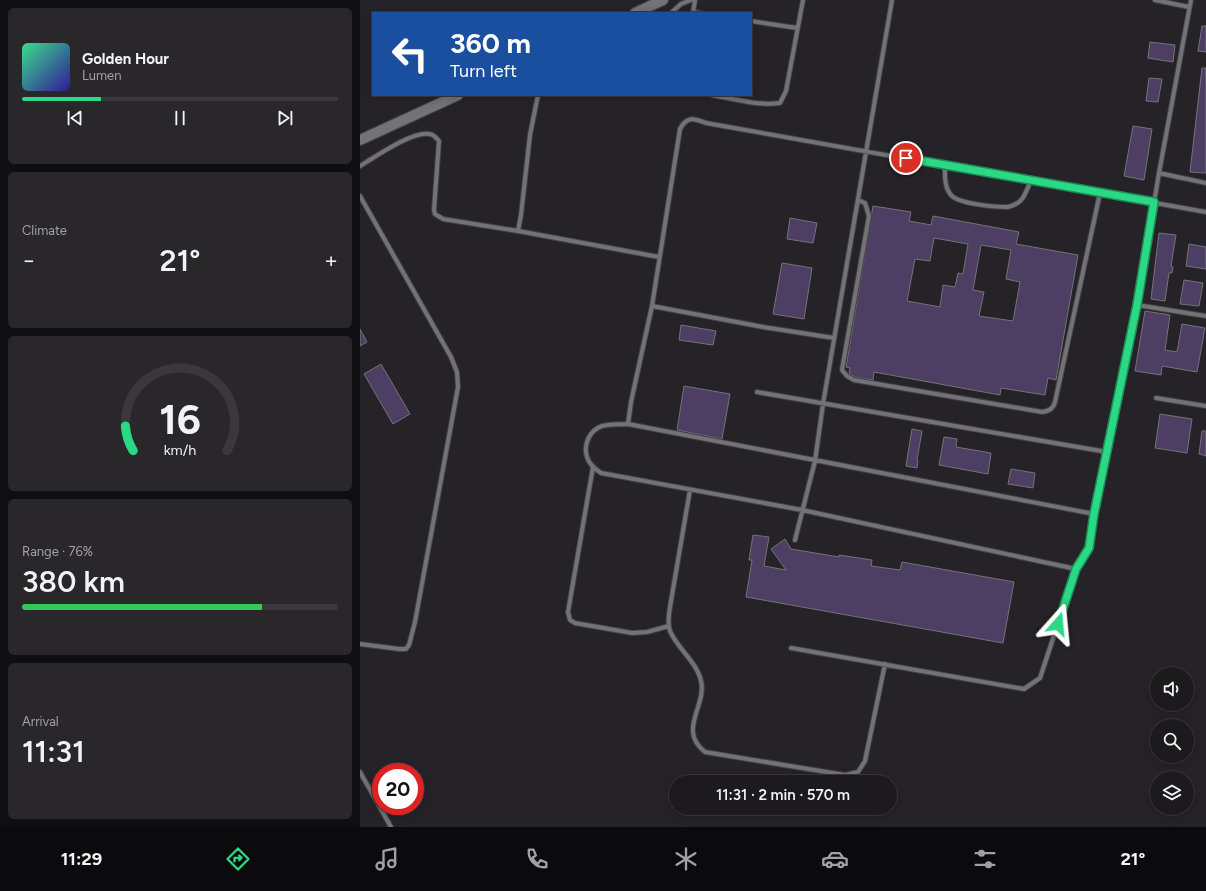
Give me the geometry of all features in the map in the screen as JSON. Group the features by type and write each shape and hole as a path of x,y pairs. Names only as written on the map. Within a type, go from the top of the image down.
{"street":[{"path":"637,12 663,0"},
{"path":"360,140 456,96"}],"lane":[{"path":"672,12 681,4 691,0"},
{"path":"693,12 695,0"},
{"path":"718,96 751,102 771,104 780,103 786,91 803,0"},
{"path":"795,540 815,461 834,338 892,0"},
{"path":"1155,0 1189,7"},
{"path":"791,648 1024,689 1040,678 1076,569 1089,548 1094,514 1137,305 1154,202 1191,0"},
{"path":"752,21 797,28"},
{"path":"518,231 530,135 538,96"},
{"path":"628,424 630,402 652,306 678,135 683,123 689,120 696,119 706,123 1206,212"},
{"path":"360,166 413,135 429,134 434,136 439,141 434,210 435,214 443,219 659,257"},
{"path":"945,165 945,179 948,191 952,197 959,201 1008,207 1015,205 1023,199 1031,180"},
{"path":"1159,174 1206,182"},
{"path":"858,200 865,203 869,216 842,364 842,370 847,376 854,380 1048,412 1053,408 1055,402 1100,193"},
{"path":"360,196 451,357 457,372 458,387 415,622 409,645 406,649 399,649 360,644"},
{"path":"1137,305 1206,316"},
{"path":"652,306 763,327 834,338"},
{"path":"757,392 1107,452"},
{"path":"1156,398 1206,406"},
{"path":"1076,569 802,510 601,473 593,467 587,457 586,443 592,432 602,426 628,424 1094,514"},
{"path":"593,467 568,612 570,620 575,623 632,633 647,632 669,626"},
{"path":"690,490 670,607 669,626 670,632 694,666 701,681 701,694 692,725 694,737 705,752 845,775 858,772 865,761 885,664"},
{"path":"360,772 391,827"}],"building":[{"path":"1202,26 1206,26 1206,52 1198,51"},
{"path":"1150,42 1175,45 1173,62 1148,58"},
{"path":"1202,68 1206,68 1206,173 1190,172"},
{"path":"1149,78 1162,79 1158,102 1146,101"},
{"path":"1133,126 1152,129 1144,180 1124,176"},
{"path":"873,206 911,212 909,221 931,225 933,216 1019,232 1016,244 1078,255 1056,380 1048,378 1045,395 1001,388 1000,395 874,372 873,380 855,377 849,373 850,368 846,367","holes":["934,238 968,244 963,274 958,273 955,287 943,285 940,307 907,301 915,259 930,261","981,245 1011,250 1006,279 1020,282 1013,321 979,316 984,292 973,290"]},
{"path":"790,218 817,223 813,243 787,239"},
{"path":"1159,233 1176,235 1171,266 1173,267 1172,273 1169,273 1165,301 1151,299"},
{"path":"1189,244 1206,247 1206,269 1186,266"},
{"path":"782,263 812,268 804,319 773,314"},
{"path":"1184,280 1203,283 1199,306 1180,304"},
{"path":"1145,311 1170,315 1165,350 1177,352 1182,324 1205,328 1197,372 1162,366 1161,375 1135,371"},
{"path":"681,325 716,331 713,345 679,340"},
{"path":"360,329 367,342 360,346"},
{"path":"381,364 410,414 393,424 364,374"},
{"path":"684,386 730,394 722,439 677,430"},
{"path":"1160,414 1192,419 1187,453 1155,448"},
{"path":"912,429 922,431 917,468 906,466"},
{"path":"1202,431 1206,431 1206,456 1199,454"},
{"path":"944,437 957,439 956,447 991,453 988,474 939,465"},
{"path":"1011,469 1035,473 1033,488 1008,484"},
{"path":"753,535 769,537 764,566 786,570 771,549 785,539 791,549 839,557 839,555 872,560 871,566 900,570 902,562 1014,582 1003,643 746,597 752,560 749,560"}],"route":[{"path":"906,158 1154,202 1137,305 1094,514 1089,548 1076,569 1058,624"}]}
